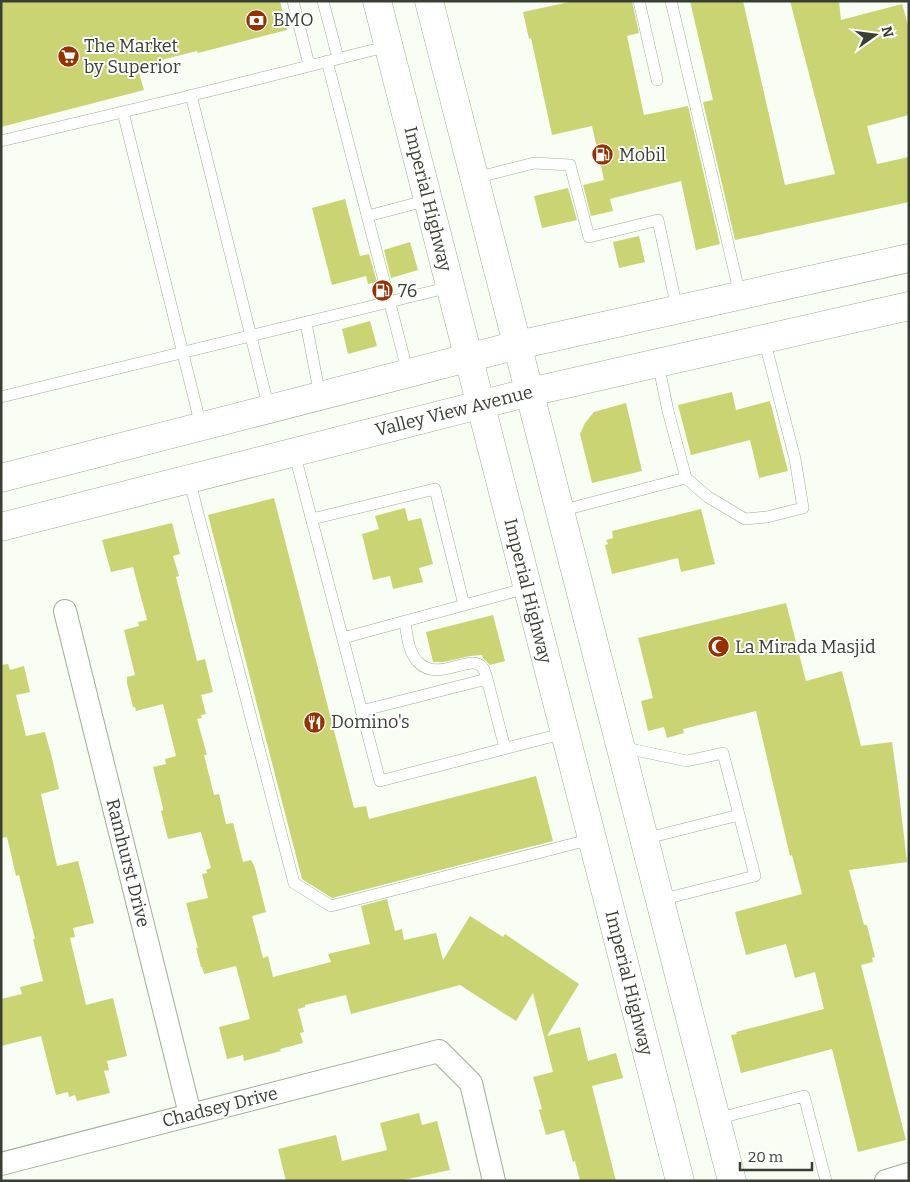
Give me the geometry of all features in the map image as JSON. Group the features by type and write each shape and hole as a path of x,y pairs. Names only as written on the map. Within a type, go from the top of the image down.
{"main road":[{"name":"Imperial Highway","path":"377,1 680,1181"},
{"path":"430,1 732,1181"},
{"path":"1,478 518,345 909,258"},
{"name":"Valley View Avenue","path":"1,527 480,404 909,306"}],"street":[{"name":"Ramhurst Drive","path":"65,611 190,1114"},
{"name":"Chadsey Drive","path":"1,1164 439,1051 471,1083 494,1181"},
{"path":"886,1181 909,1174"}],"lane":[{"path":"293,1 309,65"},
{"path":"324,1 333,59 368,216 408,373"},
{"path":"639,1 657,80"},
{"path":"671,1 740,295"},
{"path":"1,140 191,96 389,46"},
{"path":"191,96 269,409"},
{"path":"123,112 201,426"},
{"path":"475,178 534,163 570,165 589,237 658,220 678,309"},
{"path":"368,216 428,200"},
{"path":"1,397 450,287"},
{"path":"306,323 320,396"},
{"path":"658,363 668,411 686,478 708,496 745,520 767,518 803,508 795,459 764,339"},
{"path":"294,452 380,781 565,733"},
{"path":"560,511 686,478"},
{"path":"189,479 294,883 331,906 592,839"},
{"path":"312,519 435,489 464,605"},
{"path":"343,638 528,588"},
{"path":"404,622 411,650 417,661 427,669 437,671 472,662 478,663 483,668 505,748"},
{"path":"361,711 487,679"},
{"path":"621,747 687,760 723,753 740,816 755,876 660,900"},
{"path":"644,839 740,816"},
{"path":"716,1119 804,1096 826,1181"}],"building":[{"name":"The Market by Superior","path":"1,1 280,1 287,30 198,53 197,51 137,66 144,90 1,127"},
{"path":"574,1 632,1 639,33 627,36 644,115 688,106 720,244 696,250 681,181 610,199 613,211 591,216 583,185 604,180 592,126 552,135 531,38 529,39 523,12"},
{"path":"690,1 743,1 785,185 835,174 790,1 839,1 841,20 902,4 909,28 909,115 867,126 877,164 909,157 909,202 735,240 703,102 713,100"},
{"path":"568,188 577,220 542,228 534,196"},
{"path":"345,199 360,256 369,254 377,282 368,284 366,276 332,285 312,208"},
{"path":"639,236 645,262 619,268 613,242"},
{"path":"410,242 418,270 391,278 384,250"},
{"path":"370,321 377,346 348,354 342,329"},
{"path":"732,392 736,410 770,401 788,471 759,478 750,440 691,455 678,405"},
{"path":"626,403 642,471 592,483 580,434 585,423 594,412"},
{"path":"274,498 354,808 366,806 369,819 536,776 553,841 332,898 302,879 208,515"},
{"path":"405,508 408,521 421,518 433,564 419,568 423,582 393,589 390,576 373,580 362,534 379,529 375,516"},
{"path":"701,509 715,564 681,572 678,558 612,574 605,545 608,544 606,540 613,538 612,531"},
{"path":"172,523 180,554 173,556 179,576 176,577 197,661 205,659 213,692 201,695 206,714 201,715 202,718 197,719 207,755 204,755 214,795 219,794 226,824 233,823 243,862 251,860 255,868 266,912 252,916 263,958 268,956 273,977 331,962 328,954 370,944 361,906 387,899 395,931 402,929 404,940 436,933 443,960 470,916 503,937 505,934 579,984 547,1036 580,1027 588,1061 616,1053 623,1078 592,1086 616,1181 580,1181 564,1130 546,1135 539,1110 542,1109 533,1077 553,1072 533,993 516,1021 460,985 351,1014 346,995 305,1005 305,1007 298,1009 304,1032 300,1033 303,1043 244,1061 243,1055 227,1059 219,1027 250,1019 236,966 204,974 201,967 186,903 208,898 202,874 207,873 206,870 211,868 201,832 168,839 153,767 166,764 165,759 176,756 163,704 136,711 135,707 133,707 127,683 127,677 135,675 124,630 139,626 138,622 147,620 133,567 111,572 102,540"},
{"path":"786,603 806,681 842,671 861,746 892,742 898,785 907,862 849,870 875,957 872,958 873,962 861,965 906,1140 858,1152 832,1049 741,1073 731,1035 737,1034 736,1032 824,1009 815,972 795,978 786,944 746,955 735,912 802,894 792,855 790,856 756,711 683,729 684,733 667,738 664,727 648,731 641,701 653,698 638,638"},
{"path":"493,615 505,661 490,665 482,655 444,662 433,662 426,632"},
{"path":"8,664 10,670 24,666 30,692 16,695 26,736 45,732 52,758 59,789 41,794 57,866 78,861 94,923 73,928 75,937 70,938 86,1005 113,998 127,1056 107,1061 109,1070 104,1071 110,1093 77,1101 75,1095 69,1097 68,1092 56,1095 41,1036 1,1046 1,999 22,994 20,987 43,981 19,875 16,876 7,837 1,838 1,665"},
{"path":"419,1113 422,1125 437,1121 450,1170 399,1181 286,1181 278,1149 336,1135 342,1161 387,1150 380,1123"}],"place":[{"name":"BMO","path":"257,20"},
{"name":"The Market by Superior","path":"68,56"},
{"name":"Mobil","path":"603,155"},
{"name":"76","path":"382,291"},
{"name":"La Mirada Masjid","path":"719,647"},
{"name":"Domino's","path":"315,722"}]}
